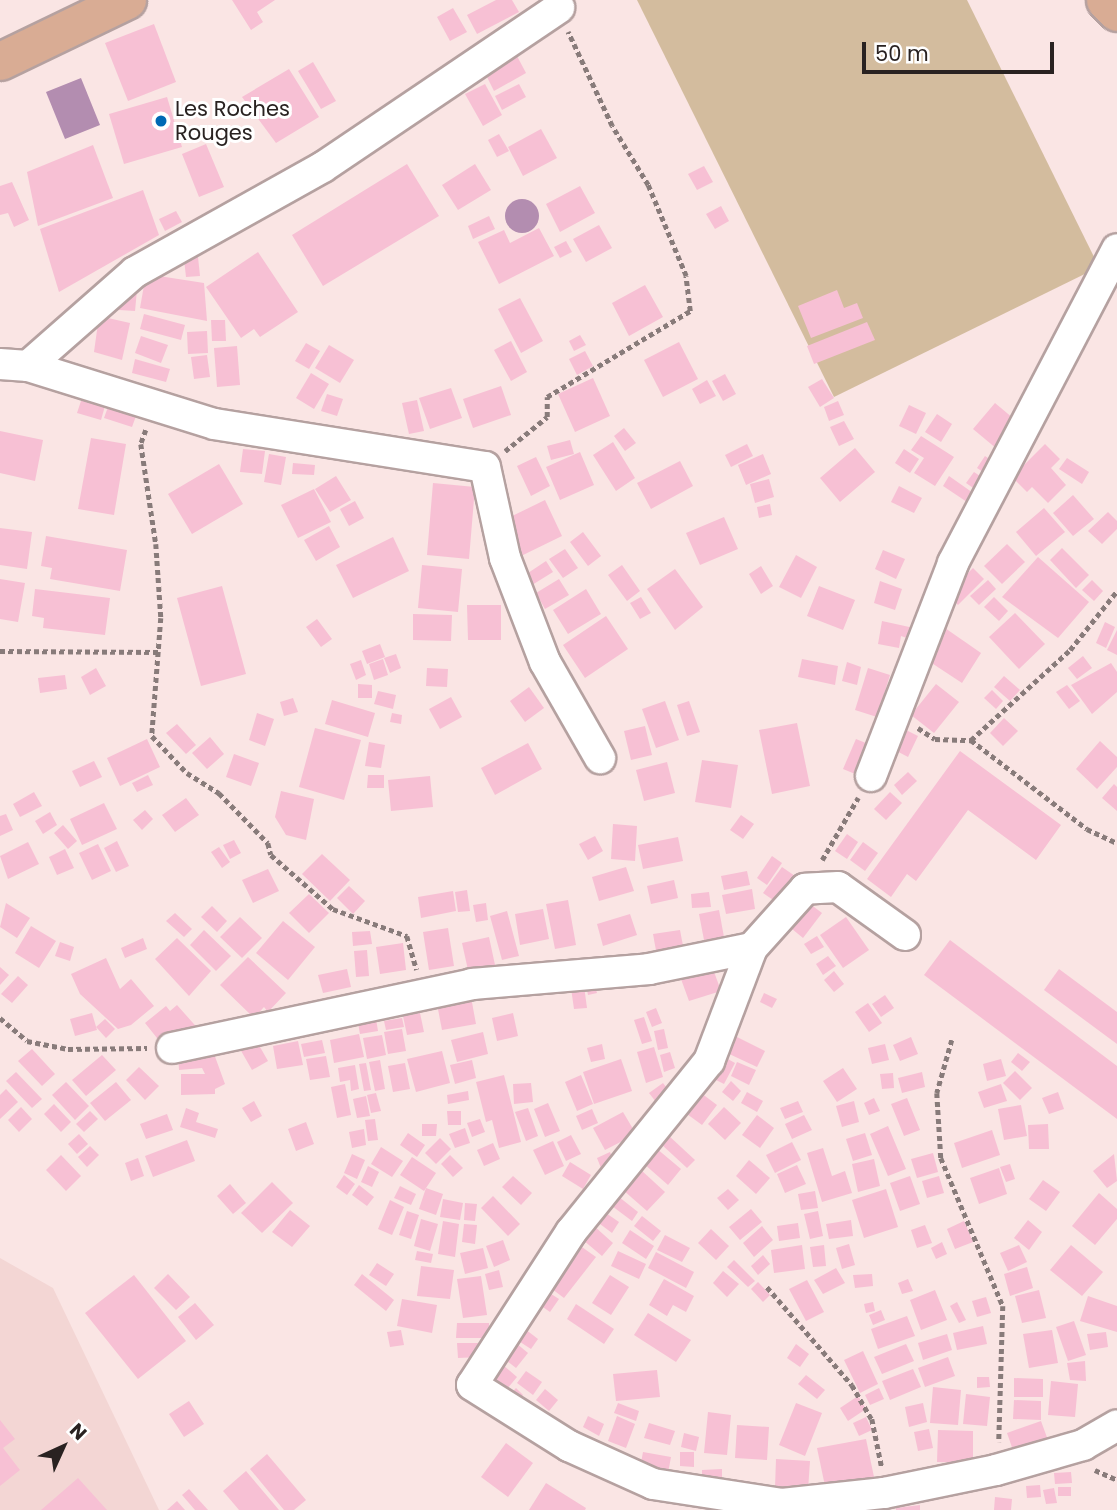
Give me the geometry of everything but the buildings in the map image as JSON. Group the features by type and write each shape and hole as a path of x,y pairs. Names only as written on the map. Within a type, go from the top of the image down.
{"main road":[{"path":"0,61 127,0"},
{"path":"1105,0 1117,12"}],"street":[{"path":"14,365 135,272 323,167 559,8"},
{"path":"871,776 953,562 1117,249"},
{"path":"14,365 214,424 485,467 505,558 544,662 600,758"},
{"path":"905,935 838,887 805,889 752,948 709,1061 571,1232 472,1385 569,1446 653,1484 782,1504 885,1502 1083,1445 1117,1425"},
{"path":"172,1048 472,984 649,969 752,948"}],"path":[{"path":"485,467 547,417 547,397 690,311 686,276 648,185 607,115 559,8"},
{"path":"156,406 141,444 156,544 158,652 152,736 187,773 219,793 268,843 271,855 333,909 407,936 424,994"},
{"path":"971,740 1070,650 1117,591"},
{"path":"0,651 158,652"},
{"path":"894,712 935,739 971,740 1087,829 1117,843"},
{"path":"805,889 871,776"},
{"path":"0,1018 27,1041 68,1049 172,1048"},
{"path":"952,1040 937,1093 941,1158 1003,1306 996,1470"},
{"path":"767,1287 833,1360 873,1419 885,1502"}],"shaded area":[{"path":"637,0 967,0 1099,267 834,397"},
{"path":"81,78 100,125 65,139 46,92"},
{"path":"522,199 534,204 539,216 534,228 522,233 510,228 505,216 510,204"},
{"path":"0,1258 53,1288 159,1510 0,1510"}],"place":[{"name":"Les Roches Rouges","path":"161,121"}]}
